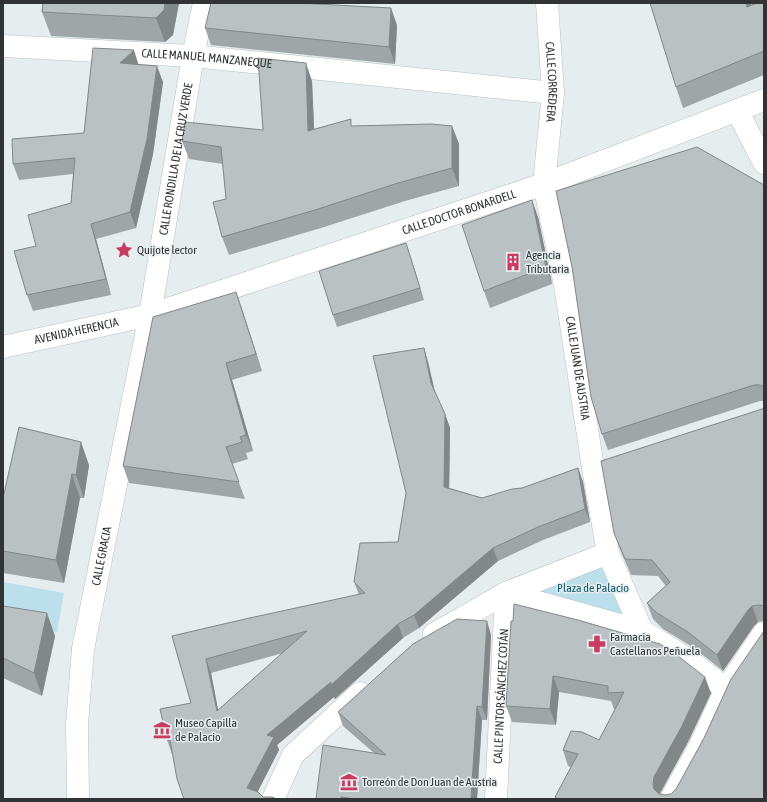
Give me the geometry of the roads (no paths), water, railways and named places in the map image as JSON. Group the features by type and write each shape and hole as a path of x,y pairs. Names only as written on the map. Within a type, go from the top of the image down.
{"street":[{"name":"CALLE RONDILLA DE LA CRUZ VERDE","path":"150,315 193,56 204,3"},
{"name":"CALLE CORREDERA","path":"544,184 553,93 547,3"},
{"name":"CALLE MANUEL MANZANEQUE","path":"3,46 193,56 553,93"},
{"name":"CALLE DOCTOR BONARDELL","path":"150,315 544,184 764,100"},
{"path":"737,110 764,164"},
{"name":"CALLE JUAN DE AUSTRIA","path":"544,184 565,285 593,468 608,553"},
{"name":"AVENIDA HERENCIA","path":"3,347 150,315"},
{"name":"CALLE GRACIA","path":"78,799 77,724 82,649 150,315"},
{"path":"593,468 615,460"},
{"path":"418,643 506,593 608,553 642,631"},
{"path":"506,593 642,631 686,658 726,689"},
{"name":"CALLE PINTOR SÁNCHEZ COTÁN","path":"496,799 506,593"},
{"path":"671,799 699,748 726,689 763,638"},
{"path":"276,798 293,755 377,678"}],"place":[{"name":"Quijote lector","path":"124,250"},
{"name":"Agencia Tributaria","path":"513,262"},
{"name":"Farmacia Castellanos Peñuela","path":"597,644"},
{"name":"Museo Capilla de Palacio","path":"162,730"},
{"name":"Torreón de Don Juan de Austría","path":"349,782"}],"park label":[{"name":"Plaza de Palacio","path":"593,588"}]}
